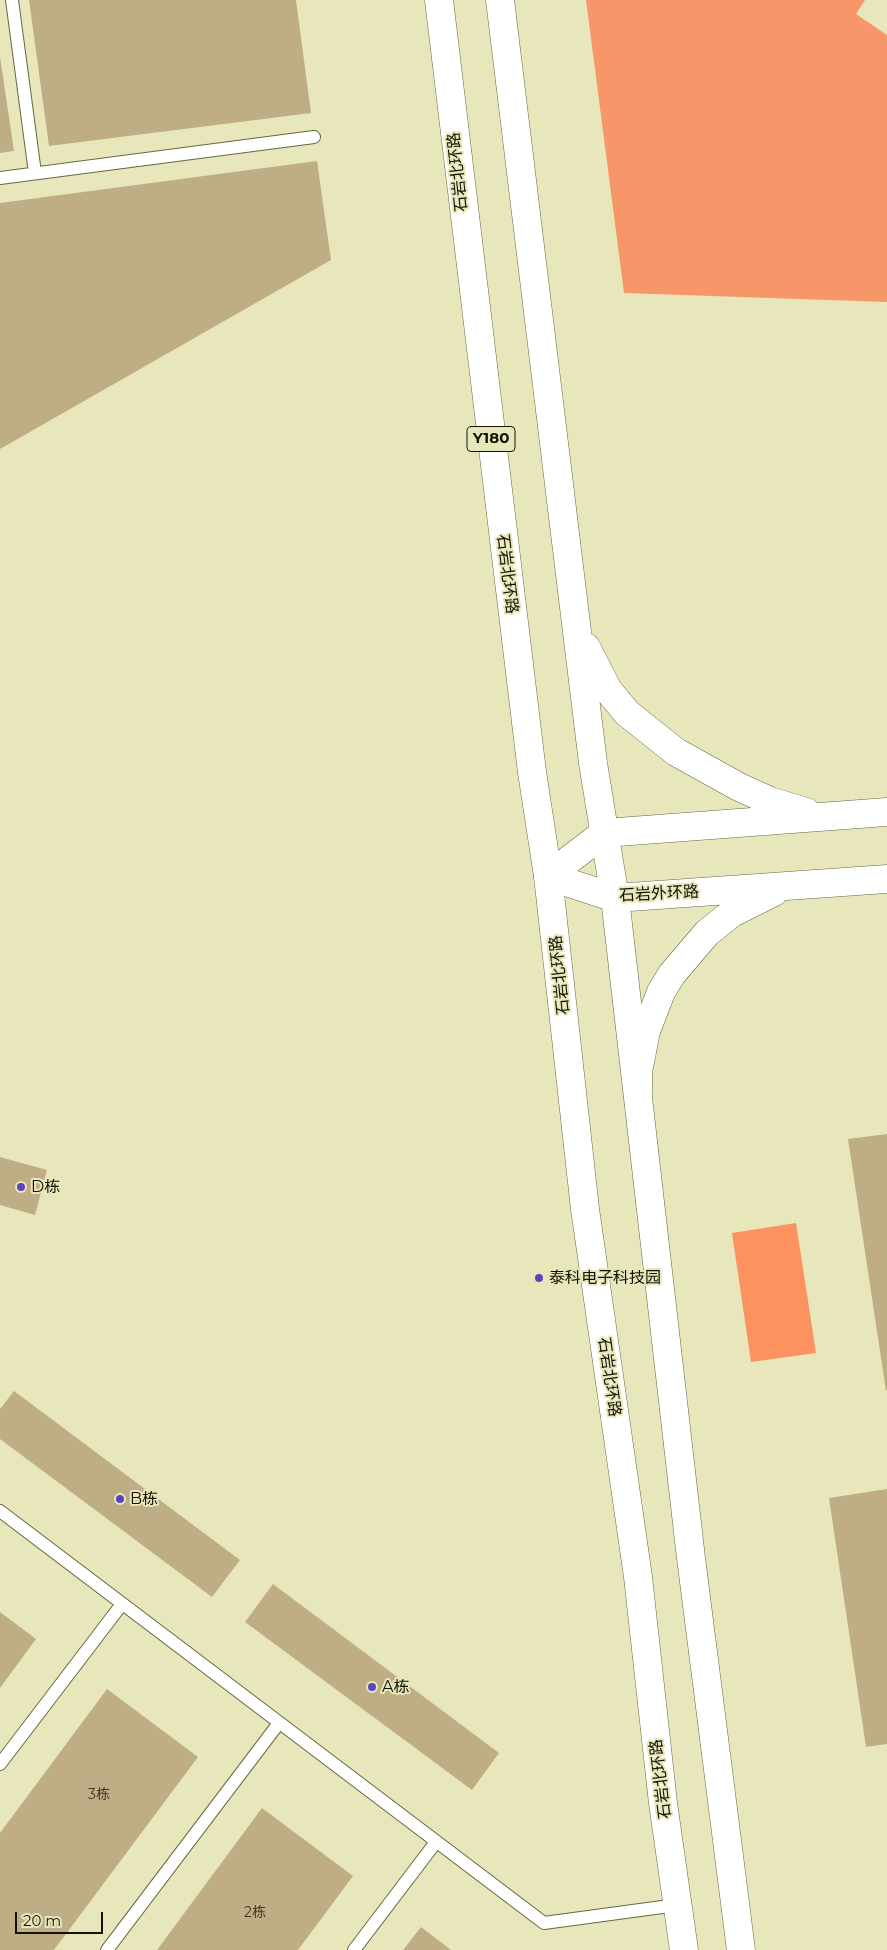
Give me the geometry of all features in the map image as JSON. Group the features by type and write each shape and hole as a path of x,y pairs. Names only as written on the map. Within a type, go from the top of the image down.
{"main road":[{"name":"石岩北环路","path":"439,0 532,772 548,876 585,1209 638,1578 663,1803 684,1950"},
{"path":"500,0 593,763 615,898 691,1558 741,1950"},
{"path":"575,614 593,664 608,690 627,713 651,733 703,769 738,787 799,810 832,816"},
{"path":"548,876 604,833 887,812"},
{"name":"石岩外环路","path":"548,876 615,898 887,879"},
{"path":"638,1092 641,1051 650,1017 661,992 684,957 707,933 732,913 761,897 792,886"}],"lane":[{"path":"12,0 35,173"},
{"path":"0,178 314,137"},
{"path":"0,1512 544,1923 677,1905"},
{"path":"0,1764 122,1604"},
{"path":"108,1950 280,1723"},
{"path":"354,1950 436,1842"}],"shaded area":[{"path":"586,0 865,0 856,14 887,35 887,302 624,293"},
{"path":"796,1223 816,1353 751,1362 732,1233"}],"building":[{"path":"29,0 296,0 311,113 49,146"},
{"path":"0,57 14,151 0,153"},
{"path":"317,161 331,260 0,449 0,203"},
{"path":"887,1134 887,1390 886,1391 848,1139"},
{"name":"D栋","path":"0,1157 47,1170 35,1215 0,1205"},
{"name":"B栋","path":"14,1391 240,1560 212,1597 0,1439 0,1409"},
{"path":"887,1489 887,1744 866,1747 829,1498"},
{"name":"A栋","path":"273,1584 499,1753 472,1790 245,1622"},
{"path":"0,1612 36,1639 0,1688"},
{"path":"107,1689 198,1757 54,1950 0,1950 0,1833"},
{"path":"262,1808 353,1876 298,1950 157,1950"},
{"path":"421,1927 451,1950 403,1950"}],"place":[{"name":"D栋","path":"21,1187"},
{"name":"泰科电子科技园","path":"539,1278"},
{"name":"B栋","path":"120,1499"},
{"name":"A栋","path":"372,1687"}]}
